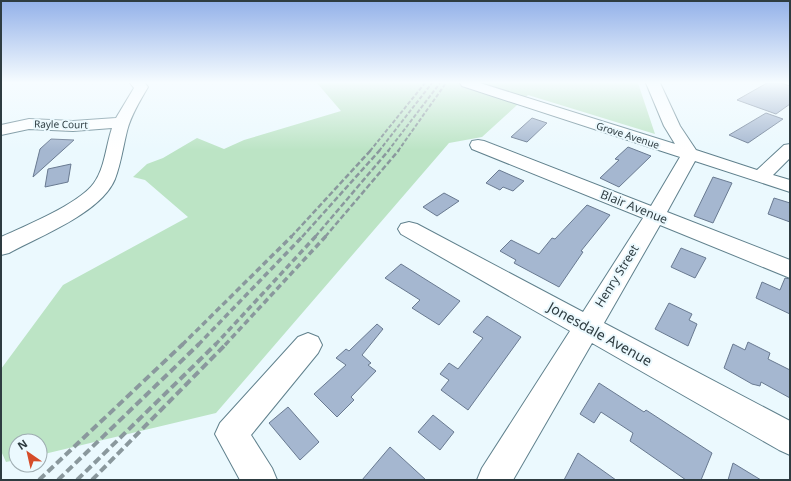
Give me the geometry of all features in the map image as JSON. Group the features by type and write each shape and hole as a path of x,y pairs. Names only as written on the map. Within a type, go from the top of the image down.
{"street":[{"path":"1,247 64,214 86,201 101,188 106,178 122,122 131,105"},
{"name":"Grove Avenue","path":"538,105 790,186"},
{"path":"663,105 672,126 690,154"},
{"name":"Rayle Court","path":"1,130 28,124 73,126 122,122"},
{"name":"Blair Avenue","path":"478,145 790,269"},
{"path":"761,176 790,149"},
{"name":"Henry Street","path":"494,480 586,326 655,216 690,154"},
{"name":"Jonesdale Avenue","path":"410,229 790,439"},
{"path":"260,480 231,434 308,345"}],"green space":[{"path":"336,105 517,105 482,137 449,143 216,413 48,453 48,433 8,433 8,462 6,462 1,451 1,369 63,285 188,217 145,180 133,177 147,164 163,158 197,138 224,149 244,140 341,111"},
{"path":"562,105 645,105 655,134"}],"building":[{"path":"752,105 788,105 776,114"},
{"path":"766,113 783,119 748,143 729,135"},
{"path":"532,118 547,123 527,142 511,137"},
{"path":"51,139 74,140 33,177 40,149"},
{"path":"628,147 651,156 619,187 600,178 619,160 615,159"},
{"path":"71,164 68,182 45,187 48,169"},
{"path":"499,170 524,181 513,191 503,187 500,190 486,183"},
{"path":"713,177 732,183 713,223 694,216"},
{"path":"444,193 459,201 437,216 423,207"},
{"path":"774,198 790,203 790,222 768,214"},
{"path":"587,205 610,215 581,251 583,252 559,287 514,263 516,260 500,251 511,240 539,254 552,238 555,239"},
{"path":"681,248 706,258 695,278 671,267"},
{"path":"401,264 460,301 439,325 412,308 420,300 385,278"},
{"path":"785,278 790,279 790,314 756,298 762,282 780,290"},
{"path":"669,303 692,314 689,320 697,324 688,346 655,329"},
{"path":"487,316 521,337 468,410 441,390 449,380 440,374 449,363 458,369 483,338 473,332"},
{"path":"377,324 383,329 362,355 371,363 368,365 376,371 351,397 354,400 337,417 314,394 346,365 336,358 346,349 349,351"},
{"path":"748,342 770,353 768,359 790,370 790,398 761,382 760,386 752,384 724,368 733,344 745,350"},
{"path":"599,383 644,412 646,410 712,453 701,480 686,480 630,441 633,433 601,412 594,423 580,414"},
{"path":"288,407 319,442 300,460 269,423"},
{"path":"433,415 454,432 440,450 418,432"},
{"path":"390,447 426,480 362,480"},
{"path":"578,453 616,480 564,480"},
{"path":"733,463 761,480 728,480"}],"railway":[{"path":"370,151 407,105"},
{"path":"379,151 415,105"},
{"path":"388,151 423,105"},
{"path":"398,151 430,105"},
{"path":"291,237 371,150"},
{"path":"302,237 380,150"},
{"path":"315,237 389,150"},
{"path":"325,237 399,150"},
{"path":"198,344 303,236"},
{"path":"215,345 316,236"},
{"path":"225,345 326,236"},
{"path":"182,345 291,237"},
{"path":"39,480 183,344"},
{"path":"58,480 198,344"},
{"path":"92,480 226,344"},
{"path":"77,480 215,345"}]}
